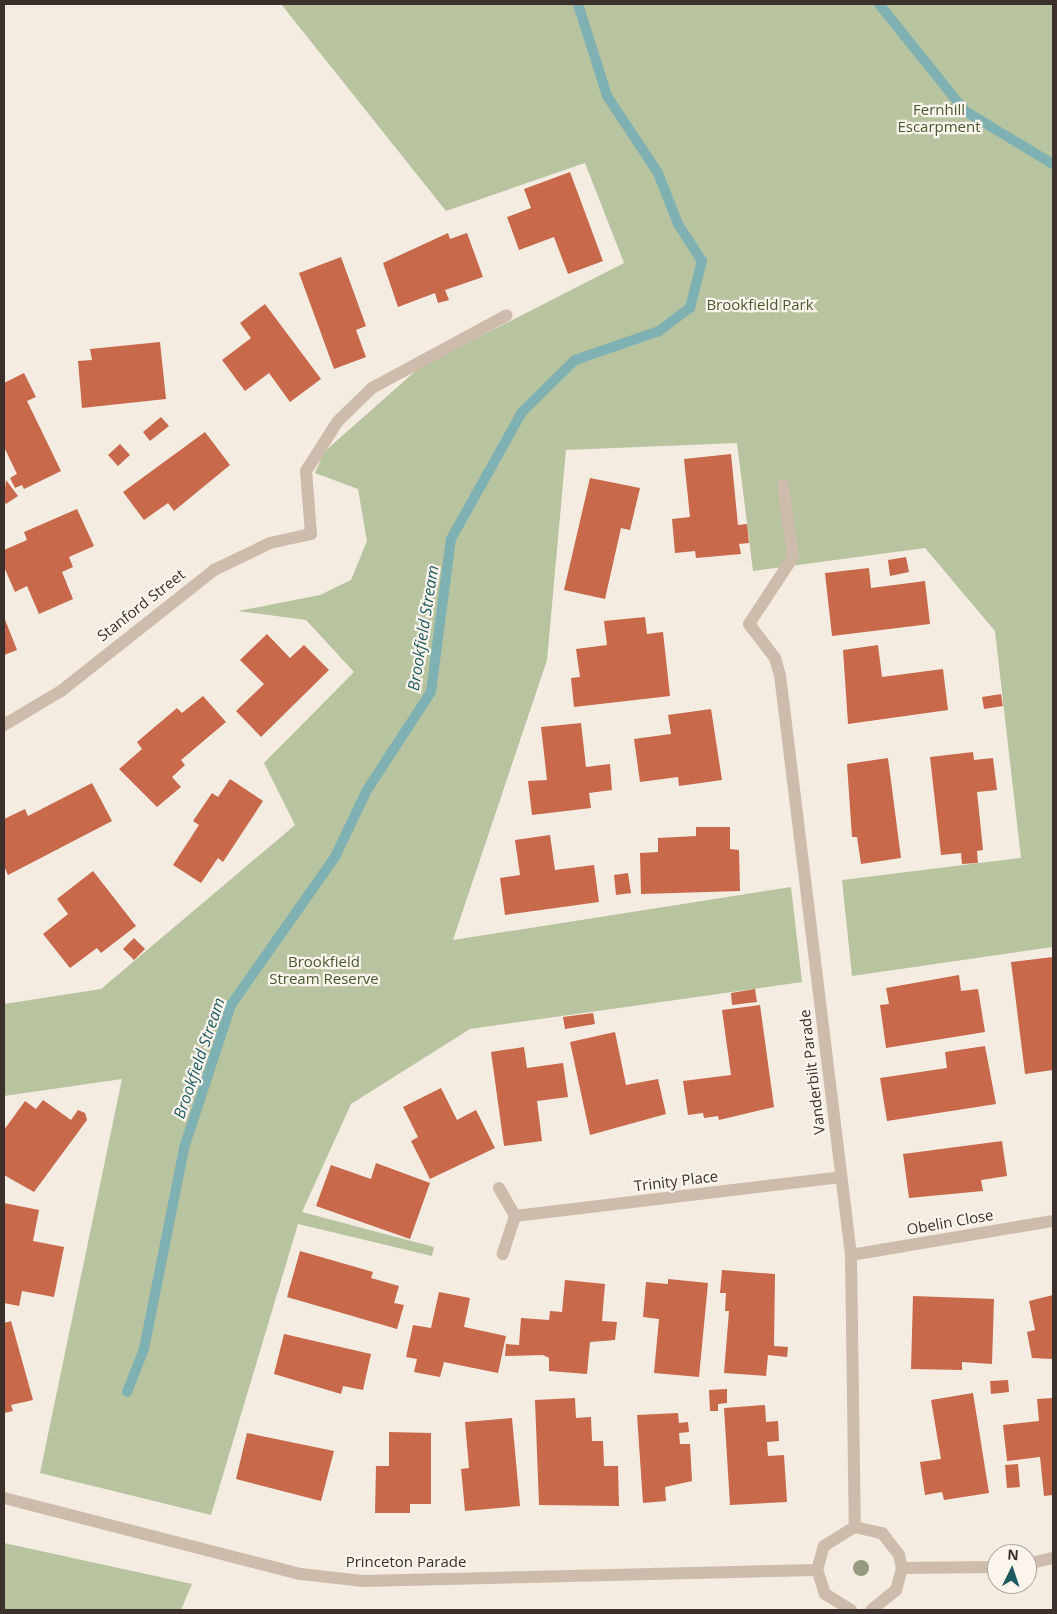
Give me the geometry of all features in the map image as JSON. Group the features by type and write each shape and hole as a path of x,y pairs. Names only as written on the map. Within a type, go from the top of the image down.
{"street":[{"name":"Stanford Street","path":"4,725 60,690 214,570 270,543 310,534 306,471 338,421 372,388 507,315"},
{"name":"Vanderbilt Parade","path":"783,485 793,557 749,624 775,658 780,675 851,1255 855,1527"},
{"name":"Trinity Place","path":"515,1216 841,1177"},
{"path":"499,1188 515,1216 503,1254"},
{"name":"Obelin Close","path":"851,1255 1053,1221"},
{"name":"Princeton Parade","path":"4,1498 301,1574 362,1581 817,1570"},
{"path":"851,1610 825,1594 817,1570 824,1546 855,1527 882,1533 899,1555 902,1568 893,1594 870,1610"},
{"path":"1037,1562 1053,1558"},
{"path":"902,1568 987,1567"}],"green space":[{"path":"281,4 1053,4 1053,947 852,976 842,880 1021,858 995,631 925,548 753,571 737,443 566,450 547,660 453,940 791,887 802,982 470,1029 351,1104 302,1212 434,1247 432,1256 298,1224 211,1515 40,1473 122,1079 4,1096 4,1004 101,989 295,825 264,763 354,672 306,620 238,611 320,595 351,580 367,541 358,489 315,473 324,452 420,367 624,263 585,163 446,211"},
{"path":"4,1543 192,1584 181,1610 4,1610"}],"building":[{"path":"570,172 603,261 568,274 554,237 519,250 507,217 531,208 524,189"},
{"path":"448,233 450,239 467,233 483,277 445,290 449,300 438,303 435,293 398,307 383,263"},
{"path":"341,257 366,326 356,330 366,357 334,369 299,273"},
{"path":"265,304 321,379 290,402 269,373 245,391 222,360 251,338 240,323"},
{"path":"160,342 166,399 82,408 78,361 92,360 90,349"},
{"path":"24,373 36,397 27,401 61,471 24,489 22,485 15,488 10,478 17,474 4,447 4,383"},
{"path":"161,417 169,426 150,441 143,432"},
{"path":"205,432 230,465 174,511 168,503 144,520 123,492"},
{"path":"120,444 130,455 118,466 108,455"},
{"path":"731,454 738,525 747,524 749,543 739,544 741,554 696,558 695,551 675,553 672,519 690,517 684,459"},
{"path":"590,478 640,488 630,530 621,528 605,599 564,590"},
{"path":"6,480 18,496 6,504 4,500"},
{"path":"77,509 94,546 69,557 73,567 62,572 73,599 39,614 27,586 15,592 4,567 4,550 27,540 24,532"},
{"path":"906,557 909,572 890,576 888,560"},
{"path":"869,568 871,588 925,581 930,624 832,636 825,573"},
{"path":"4,617 17,650 4,655"},
{"path":"645,617 647,634 663,632 670,696 574,707 571,678 580,677 576,649 607,645 604,621"},
{"path":"267,634 290,658 304,645 329,670 261,737 236,711 264,684 240,660"},
{"path":"878,645 882,677 943,669 948,710 848,724 843,650"},
{"path":"1001,694 1003,706 984,709 982,697"},
{"path":"203,696 226,722 181,760 185,765 172,777 181,787 157,807 119,769 142,749 137,742 177,708 182,713"},
{"path":"711,709 722,780 679,786 678,777 640,782 634,739 671,734 668,715"},
{"path":"581,723 586,767 610,764 612,790 589,793 591,808 532,815 528,781 547,780 541,727"},
{"path":"973,752 974,760 993,758 997,790 977,792 983,850 977,851 978,863 962,864 961,853 941,855 930,757"},
{"path":"888,758 901,858 861,864 857,837 852,837 847,764"},
{"path":"230,779 263,801 223,862 218,858 201,883 173,865 199,825 193,821 212,793 218,797"},
{"path":"92,783 112,821 8,875 4,866 4,819 25,809 28,816"},
{"path":"696,827 730,827 730,849 739,850 740,891 641,894 640,853 658,852 658,838 696,836"},
{"path":"550,835 555,870 594,865 599,902 505,915 500,878 520,875 515,840"},
{"path":"93,871 136,926 101,953 97,948 70,968 43,934 68,914 57,899"},
{"path":"628,873 631,893 616,895 614,875"},
{"path":"134,938 145,949 134,960 123,949"},
{"path":"1053,957 1053,1070 1025,1074 1011,962"},
{"path":"959,975 961,991 978,989 985,1032 886,1048 880,1005 889,1004 886,988"},
{"path":"755,989 757,1002 732,1005 731,993"},
{"path":"760,1005 774,1107 719,1120 718,1116 704,1118 703,1113 688,1115 683,1081 731,1075 722,1010"},
{"path":"593,1013 595,1024 565,1029 563,1017"},
{"path":"615,1032 626,1085 658,1079 666,1114 590,1135 570,1042"},
{"path":"985,1046 996,1104 887,1121 880,1078 947,1068 945,1052"},
{"path":"524,1047 527,1068 563,1063 568,1097 537,1101 542,1141 504,1146 491,1052"},
{"path":"441,1088 457,1120 476,1110 495,1148 430,1179 411,1141 418,1137 403,1107"},
{"path":"43,1100 71,1120 78,1110 85,1113 87,1120 34,1192 4,1175 4,1130 25,1101 36,1109"},
{"path":"1002,1141 1007,1176 981,1180 983,1191 909,1198 903,1154"},
{"path":"376,1163 430,1183 410,1239 316,1206 331,1165 371,1179"},
{"path":"4,1203 39,1210 33,1241 64,1247 54,1297 22,1291 19,1306 4,1303"},
{"path":"300,1251 373,1272 371,1278 399,1286 394,1303 404,1305 397,1329 287,1297"},
{"path":"722,1270 775,1274 774,1346 788,1347 787,1357 768,1355 766,1376 724,1373 729,1311 725,1311 726,1293 720,1293"},
{"path":"668,1279 708,1283 699,1377 654,1373 659,1319 643,1317 646,1282 668,1284"},
{"path":"565,1280 605,1284 602,1321 617,1322 615,1340 590,1342 587,1374 549,1371 549,1358 543,1355 505,1356 506,1344 519,1345 521,1318 549,1320 550,1311 562,1312"},
{"path":"439,1292 470,1298 464,1327 506,1336 498,1373 444,1362 440,1377 414,1372 417,1359 406,1357 413,1325 431,1328"},
{"path":"1053,1295 1053,1359 1032,1358 1027,1332 1035,1330 1029,1301"},
{"path":"913,1296 994,1299 992,1364 962,1362 962,1370 911,1369"},
{"path":"11,1321 33,1400 11,1405 13,1411 4,1413 4,1323"},
{"path":"284,1334 371,1354 363,1390 343,1386 341,1394 274,1374"},
{"path":"1008,1380 1009,1392 991,1394 990,1381"},
{"path":"727,1389 727,1403 718,1404 718,1411 710,1411 709,1390"},
{"path":"973,1393 989,1493 944,1500 942,1492 925,1495 920,1462 941,1459 931,1400"},
{"path":"575,1398 576,1418 591,1417 592,1441 603,1441 604,1466 618,1466 619,1506 539,1505 535,1400"},
{"path":"1053,1398 1053,1495 1044,1496 1040,1457 1007,1461 1003,1425 1039,1421 1037,1399"},
{"path":"765,1405 766,1422 778,1421 779,1441 767,1442 768,1456 784,1455 787,1502 730,1505 724,1408"},
{"path":"678,1413 679,1423 688,1422 689,1432 679,1433 680,1444 690,1444 692,1481 665,1487 666,1501 643,1503 637,1415"},
{"path":"512,1418 520,1506 465,1511 461,1469 469,1468 465,1422"},
{"path":"389,1432 431,1433 431,1504 410,1504 410,1513 375,1513 376,1466 389,1466"},
{"path":"247,1433 334,1451 321,1501 236,1479"},
{"path":"1018,1464 1020,1487 1007,1488 1005,1465"}],"waterway":[{"name":"Brookfield Stream","path":"127,1392 144,1349 184,1148 231,1005 335,857 367,790 431,692 451,539 522,412 575,360 659,331 690,308 702,261 678,224 658,173 607,96 578,4"},
{"path":"879,4 965,111 1053,164"}],"park label":[{"name":"Fernhill Escarpment","path":"939,118"},
{"name":"Brookfield Park","path":"760,305"},
{"name":"Brookfield Stream Reserve","path":"324,970"}]}
